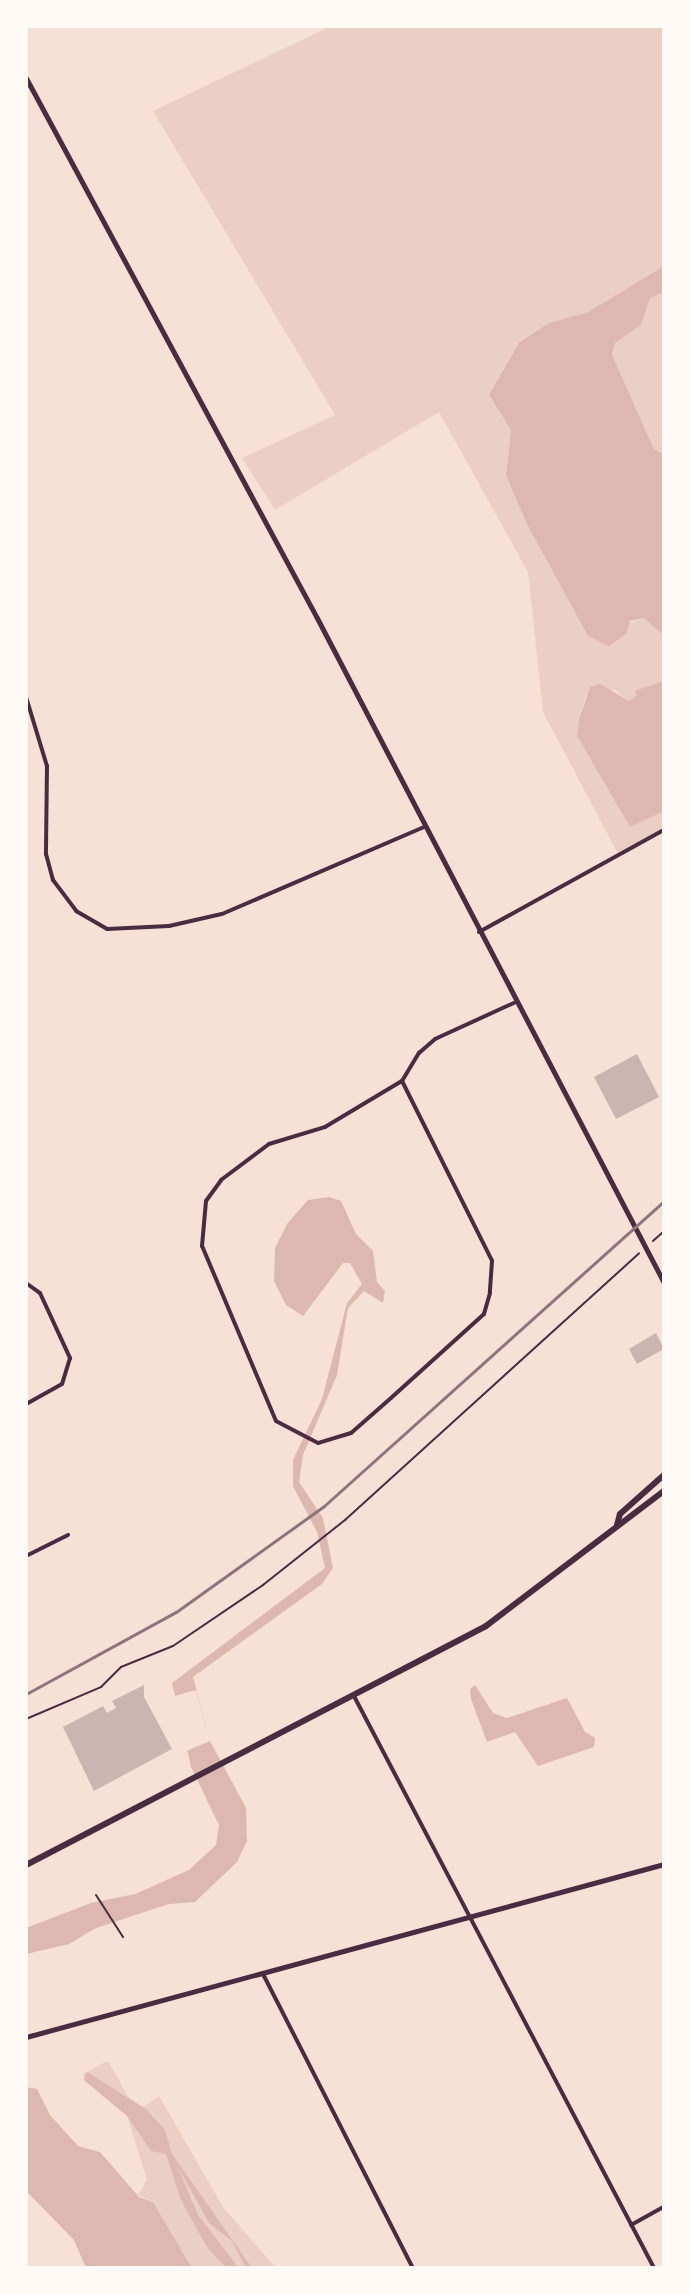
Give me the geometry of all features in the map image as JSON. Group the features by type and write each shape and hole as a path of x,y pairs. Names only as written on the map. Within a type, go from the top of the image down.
{"main road":[{"path":"617,1525 620,1514 664,1475"},
{"path":"26,1865 355,1698 486,1626 617,1525 631,1520 664,1491"}],"street":[{"path":"26,78 664,1283"},
{"path":"26,697 47,766 46,854 53,880 76,911 107,929 169,926 222,914 424,827"},
{"path":"479,932 664,830"},
{"path":"402,1081 492,1261 490,1293 484,1314 351,1433 313,1441 276,1421 202,1246 200,1229 206,1201 249,1157 269,1144 359,1111 402,1081 419,1053 435,1039 516,1002"},
{"path":"26,1283 40,1293 70,1358 62,1384 26,1404"},
{"path":"26,1556 68,1535"},
{"path":"355,1698 654,2268"},
{"path":"26,2037 664,1864"},
{"path":"263,1974 413,2268"},
{"path":"631,2225 664,2207"}],"path":[{"path":"653,1241 664,1231"},
{"path":"26,1719 101,1687 121,1667 173,1646 316,1544 640,1252"},
{"path":"96,1895 123,1937"}],"shaded area":[{"path":"331,26 664,26 664,266 588,312 549,323 519,341 489,395 511,430 506,475 588,636 645,618 664,636 662,683 634,691 637,695 629,702 615,690 586,695 579,718 577,736 630,826 664,811 664,829 618,854 543,712 528,572 439,412 275,510 242,458 335,415 153,111"},
{"path":"664,266 664,292 650,298 641,325 615,343 612,355 654,449 664,454 664,636 644,618 630,621 626,634 609,646 588,636 527,524 506,475 511,430 489,395 519,342 549,323 588,312"},
{"path":"661,289 664,292 664,454 654,449 612,355 615,343 641,325 650,298"},
{"path":"664,681 664,811 630,827 577,736 579,719 590,687 600,684 629,701 637,695 634,691"},
{"path":"329,1197 341,1201 356,1234 373,1251 377,1282 385,1291 383,1303 364,1291 348,1308 337,1375 303,1455 299,1482 323,1518 333,1568 322,1584 193,1677 210,1741 246,1808 247,1841 237,1862 195,1902 169,1904 96,1928 69,1944 26,1954 26,1928 91,1903 135,1894 189,1870 216,1845 219,1825 191,1767 172,1683 325,1568 317,1532 293,1486 293,1460 322,1399 347,1303 362,1284 350,1263 343,1263 303,1316 286,1305 274,1281 275,1248 287,1224 308,1200"},
{"path":"475,1685 493,1713 507,1718 567,1698 585,1732 595,1738 594,1747 538,1766 515,1732 487,1742 471,1699 470,1689"},
{"path":"108,2061 130,2100 143,2107 159,2096 223,2207 276,2268 192,2268 153,2202 138,2195 147,2180 127,2116 84,2080 83,2074"},
{"path":"87,2072 146,2109 165,2130 172,2154 252,2268 246,2268 232,2241 209,2223 177,2165 198,2215 239,2268 226,2268 207,2247 181,2200 166,2154 151,2151 127,2116 84,2080"},
{"path":"26,2087 37,2089 50,2115 78,2146 100,2152 139,2197 153,2202 192,2268 86,2268 74,2240 26,2191"}],"pier":[{"path":"196,1690 210,1741 186,1751 171,1697"}],"building":[{"path":"637,1054 659,1097 616,1119 594,1077"},
{"path":"656,1333 664,1349 637,1364 629,1349"},
{"path":"144,1685 144,1697 172,1749 94,1791 63,1727 103,1706 107,1713 116,1708 112,1701"}],"railway":[{"path":"26,1694 176,1612 324,1506 664,1201"}]}
